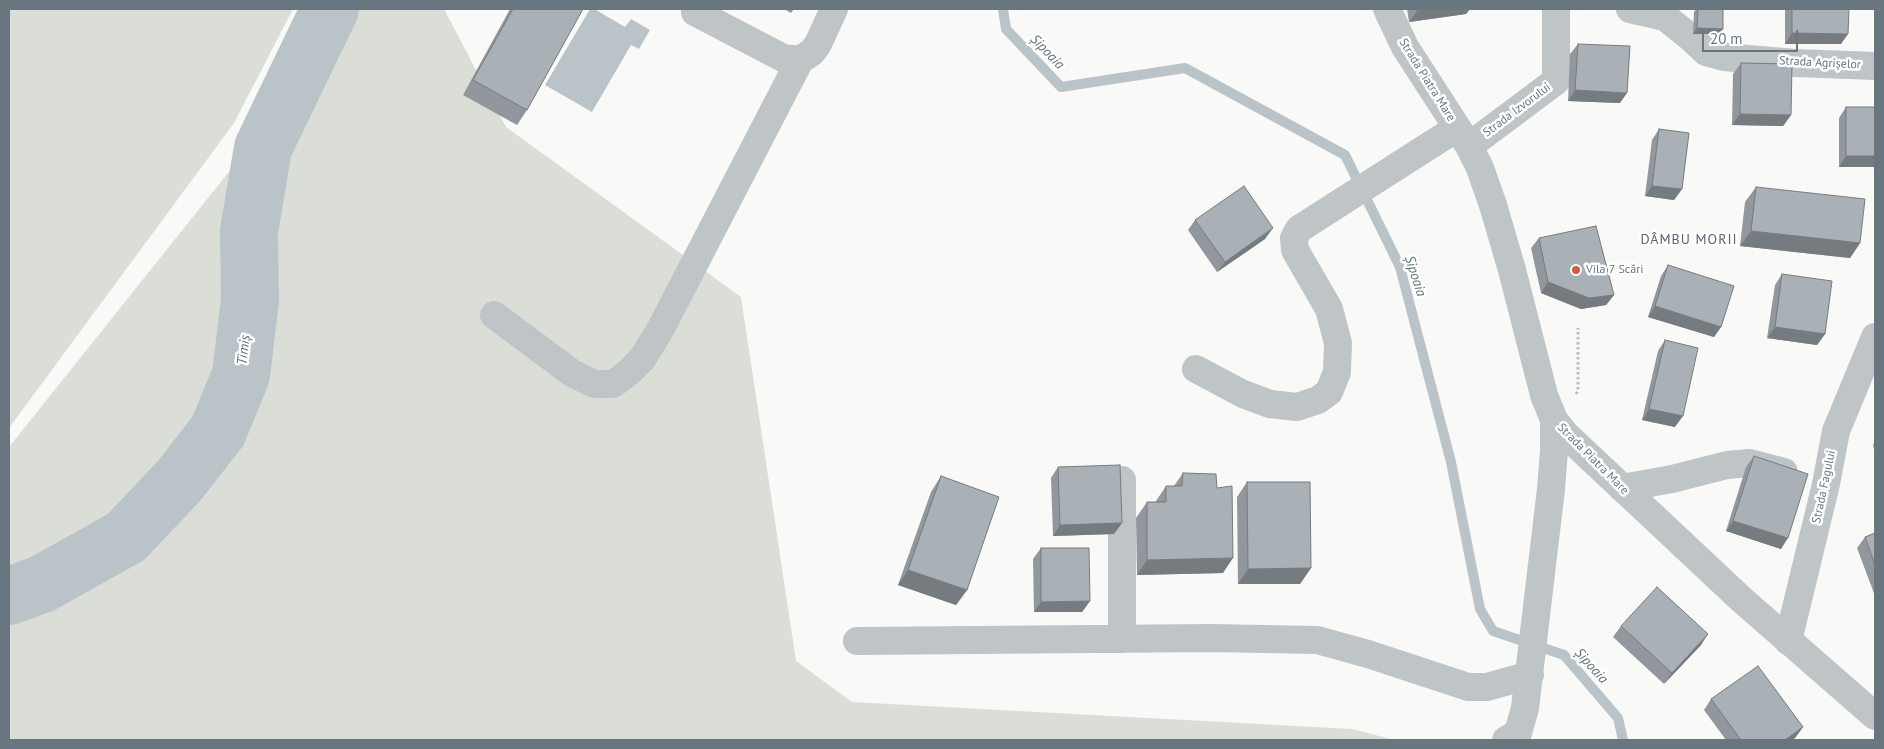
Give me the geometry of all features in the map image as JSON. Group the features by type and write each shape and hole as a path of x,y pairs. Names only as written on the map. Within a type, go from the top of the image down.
{"street":[{"path":"494,316 572,374 594,384 613,384 628,374 642,358 660,330 800,60 812,52 818,44 834,9"},
{"name":"Strada Piatra Mare","path":"1387,9 1405,47 1463,137 1480,168 1512,270 1544,395 1554,420 1565,434 1788,642 1875,716"},
{"name":"Strada Izvorului","path":"1463,137 1556,82 1556,9"},
{"name":"Strada Agrișelor","path":"1630,9 1665,17 1706,52 1724,57 1796,63 1875,66"},
{"path":"695,12 783,58 800,60"},
{"path":"1196,369 1243,394 1270,404 1297,407 1318,400 1329,392 1337,372 1338,343 1329,308 1295,250 1294,238 1299,229 1425,149 1463,137"},
{"name":"Strada Fagului","path":"1788,642 1826,484 1836,431 1875,337"},
{"path":"1517,738 1525,708 1531,669 1535,619 1551,489 1554,420"},
{"path":"1622,488 1672,479 1727,465 1750,463 1826,484"},
{"path":"1122,480 1122,639"},
{"path":"857,641 1211,638 1317,640 1368,654 1468,687 1487,687 1531,669"}],"path":[{"path":"1554,420 1578,391 1578,328"}],"shaded area":[{"path":"9,9 293,9 234,123 9,428"},
{"path":"359,9 444,9 506,127 741,297 796,661 852,702 1352,729 1395,740 9,740 9,447"},
{"path":"590,9 596,9 625,27 631,19 650,30 639,49 631,45 592,112 545,85"}],"building":[{"path":"513,9 583,9 527,110 473,80"},
{"path":"1416,9 1434,9 1417,11"},
{"path":"1698,9 1723,9 1723,29 1697,28"},
{"path":"1792,9 1849,9 1848,34 1792,33"},
{"path":"1578,44 1630,46 1627,93 1575,90"},
{"path":"1741,63 1792,64 1791,115 1740,114"},
{"path":"1846,107 1875,107 1875,156 1846,156"},
{"path":"1659,129 1689,133 1682,189 1652,186"},
{"path":"1244,186 1273,228 1225,262 1195,220"},
{"path":"1756,187 1865,199 1860,243 1751,231"},
{"path":"1596,226 1614,295 1589,298 1548,282 1539,238"},
{"path":"1668,265 1734,286 1721,327 1655,306"},
{"path":"1782,274 1832,281 1825,334 1775,327"},
{"path":"1665,340 1698,348 1683,416 1649,409"},
{"path":"1754,456 1808,474 1788,538 1733,521"},
{"path":"1120,465 1122,523 1060,525 1058,467"},
{"path":"1183,473 1216,474 1217,488 1232,486 1233,558 1147,560 1147,502 1166,502 1166,486 1182,486"},
{"path":"941,476 999,497 967,590 908,570"},
{"path":"1247,482 1310,482 1311,568 1248,569"},
{"path":"1875,533 1875,565 1865,537"},
{"path":"1041,548 1089,548 1090,601 1041,602"},
{"path":"1657,587 1708,634 1672,673 1621,626"},
{"path":"1758,666 1803,727 1785,740 1741,740 1711,699"}],"waterway":[{"name":"Timiș","path":"9,596 42,584 126,537 179,481 218,431 241,375 250,300 249,231 263,148 330,9"},
{"name":"Șipoaia","path":"1003,9 1006,29 1061,87 1185,68 1345,155 1400,267 1451,462 1480,609 1493,631 1564,655 1618,718 1623,740"}],"place":[{"name":"Vila 7 Scări","path":"1576,270"}],"district":[{"name":"DÂMBU MORII","path":"1689,240"}]}
